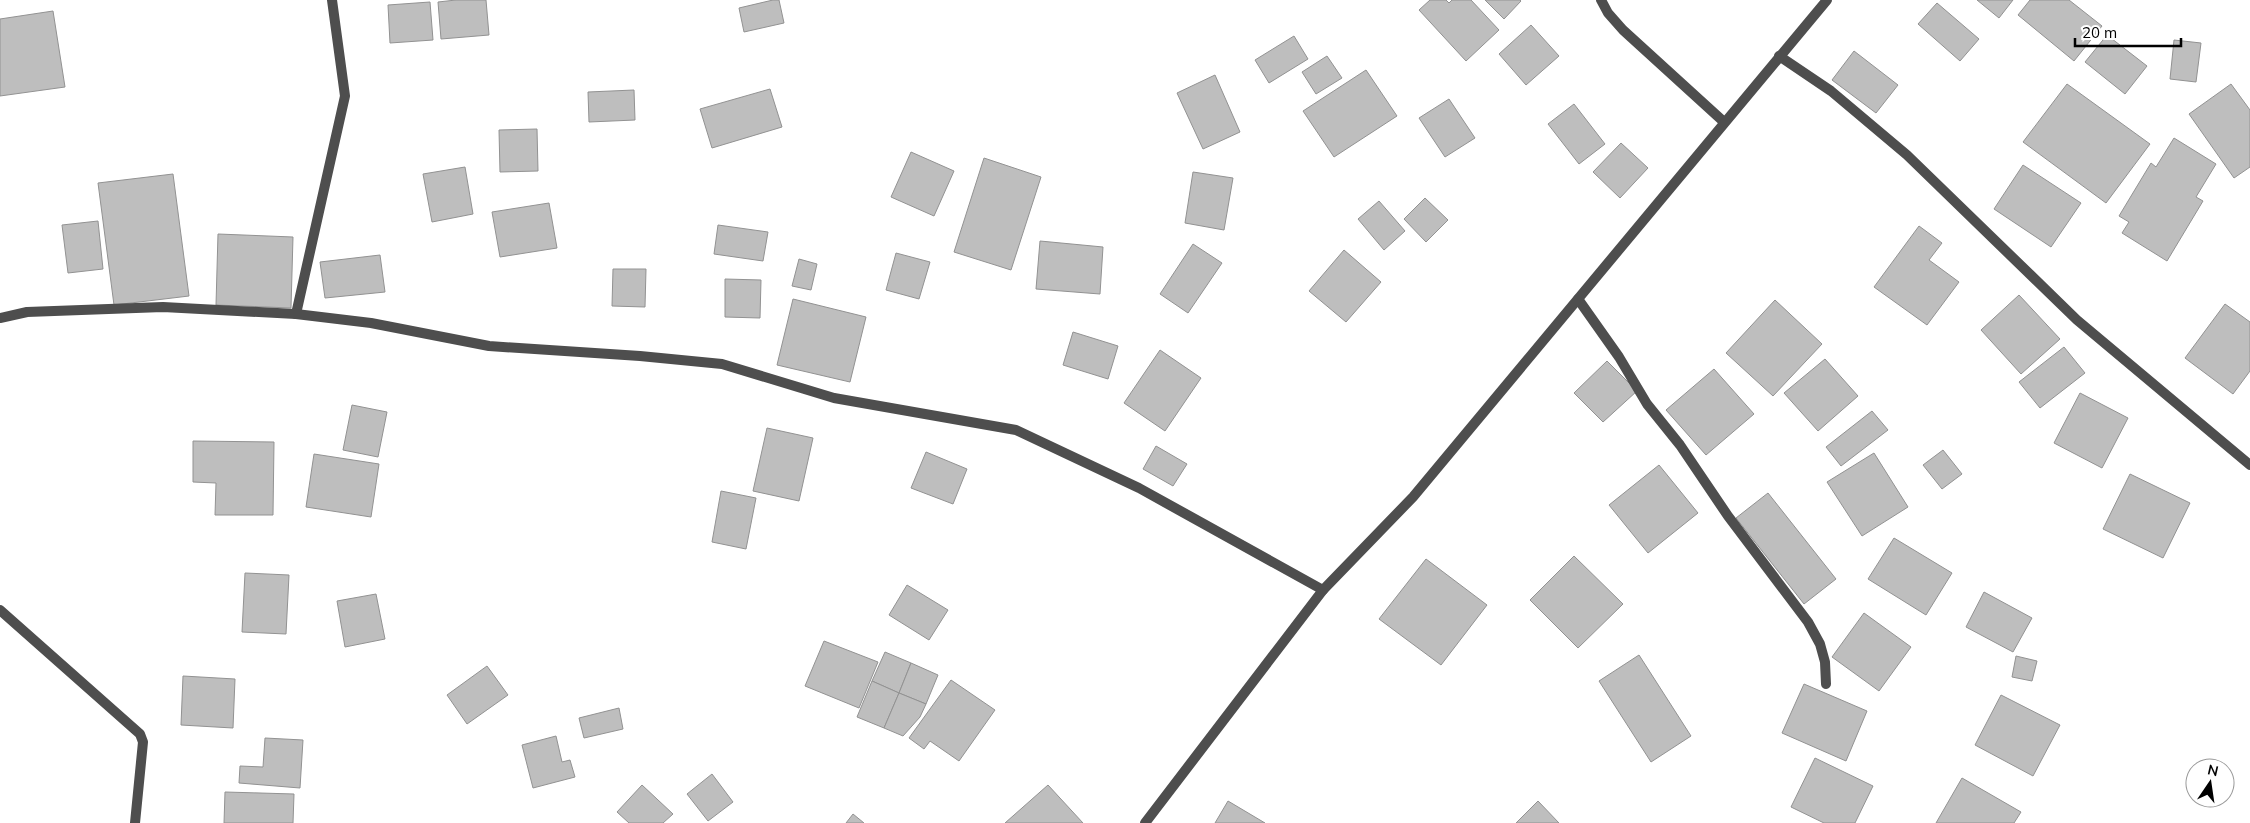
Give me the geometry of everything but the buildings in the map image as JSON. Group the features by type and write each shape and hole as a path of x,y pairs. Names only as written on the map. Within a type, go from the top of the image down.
{"street":[{"path":"296,314 345,96 332,0"},
{"path":"1601,0 1608,13 1623,30 1724,122"},
{"path":"1148,822 1323,590 1414,497 1827,0"},
{"path":"1779,56 1831,91 1906,155 2077,320 2250,465"},
{"path":"1578,299 1623,364 1647,404 1680,445 1728,516 1808,622 1820,644 1825,662 1826,684"},
{"path":"0,318 27,312 163,307 296,314 371,322 489,346 640,356 722,364 834,398 1016,430 1139,488 1323,590"},
{"path":"0,610 140,734 143,742 135,823"}]}
